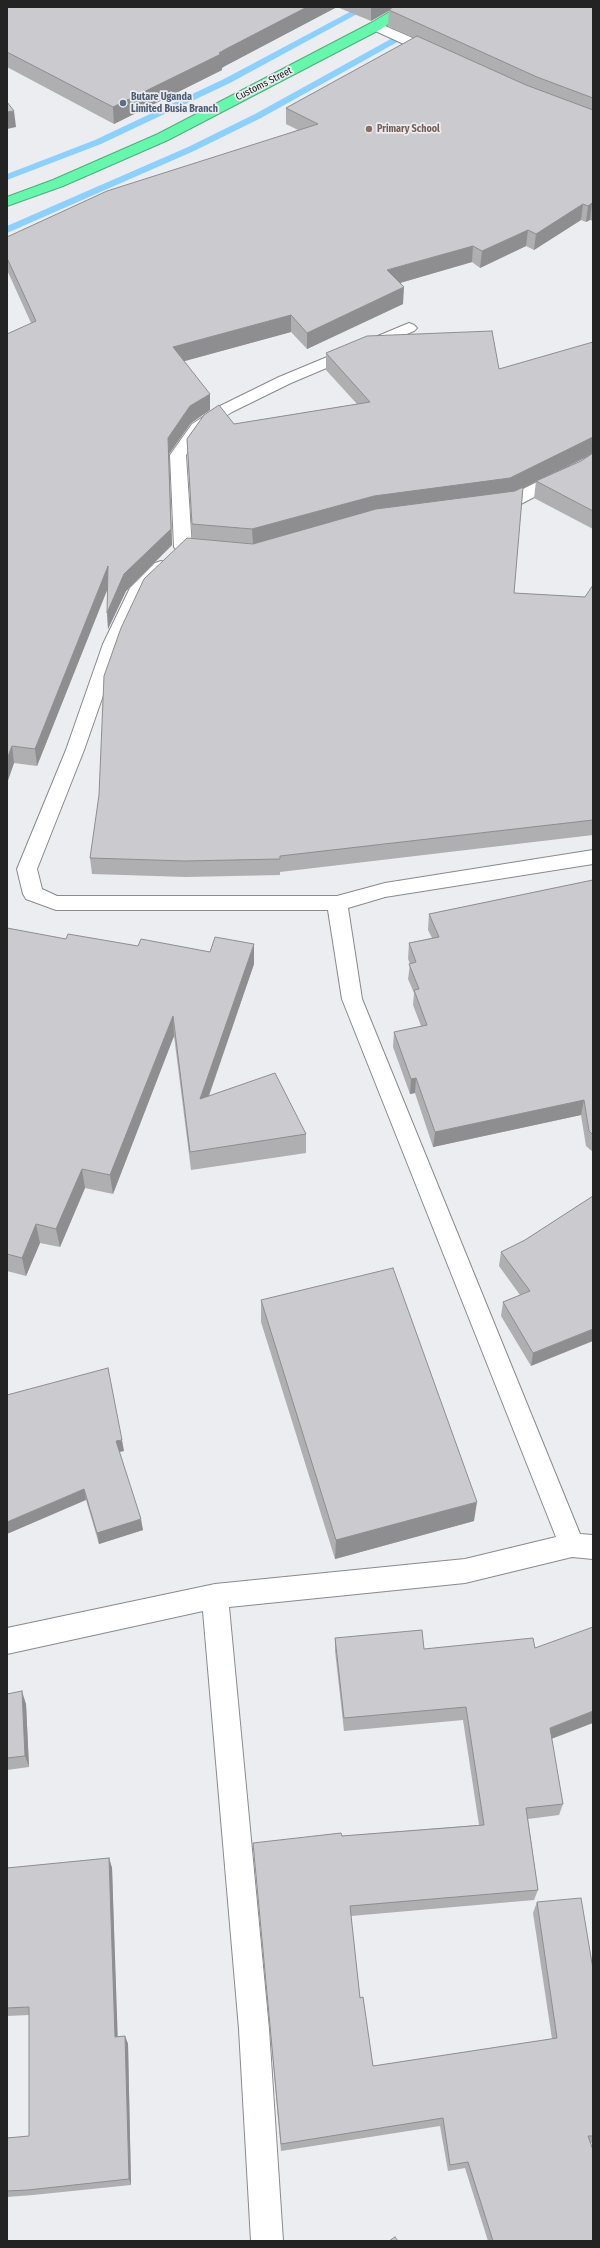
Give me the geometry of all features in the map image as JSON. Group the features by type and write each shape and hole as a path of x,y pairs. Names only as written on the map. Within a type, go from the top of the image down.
{"highway":[{"name":"Customs Street","path":"7,202 58,183 163,137 376,26 407,7"}],"street":[{"path":"376,26 446,58"},
{"path":"409,328 285,380 226,409 198,427 178,455 190,548 136,592 112,644 75,750 27,869 33,894 56,903 337,903 385,890 593,857"},
{"path":"477,506 513,501 572,472 593,459"},
{"path":"7,1641 215,1596 465,1571 583,1546 352,999 337,903"},
{"path":"215,1596 254,2029 267,2241"}],"building":[{"path":"7,7 307,7 219,53 221,54 113,107 7,52"},
{"path":"393,7 593,7 593,98 537,77 389,10"},
{"path":"417,36 526,85 593,110 593,204 592,203 588,206 583,204 536,234 528,230 482,251 473,246 387,270 404,287 307,333 291,315 173,347 210,394 190,406 168,438 171,529 124,574 107,613 108,566 35,749 12,746 7,759 7,334 36,321 7,258 7,237 107,191 318,124 286,108"},
{"path":"7,102 14,111 7,112"},
{"path":"492,331 499,369 593,342 593,437 510,478 374,496 252,529 192,524 187,439 204,415 219,405 234,424 370,402 326,353 367,336"},
{"path":"593,453 593,511 536,481 581,461"},
{"path":"523,487 514,593 585,597 593,585 593,820 280,856 280,859 185,861 90,858 99,795 104,676 121,628 144,579 187,538 253,544 376,509 515,491"},
{"path":"593,880 593,1135 589,1131 584,1100 435,1132 416,1078 411,1079 394,1032 427,1025 414,990 419,989 409,964 416,962 409,943 439,937 429,914"},
{"path":"7,928 66,939 68,934 138,946 141,939 210,952 215,937 254,944 200,1099 275,1073 306,1134 190,1152 173,1016 110,1175 82,1169 56,1229 36,1224 22,1258 7,1254"},
{"path":"593,1196 593,1329 533,1353 503,1302 530,1291 501,1252 525,1240"},
{"path":"393,1268 477,1502 336,1540 261,1300"},
{"path":"108,1368 122,1440 116,1441 141,1519 97,1533 84,1489 7,1522 7,1395"},
{"path":"593,1627 593,1711 550,1728 563,1804 526,1808 538,1890 350,1906 360,1998 363,1997 373,2066 557,2038 537,1902 581,1898 593,1969 593,2136 588,2136 593,2150 593,2241 493,2241 468,2162 450,2165 443,2118 281,2144 253,1843 341,1833 342,1836 484,1825 466,1707 344,1718 335,1638 422,1630 424,1649 533,1638 535,1648"},
{"path":"22,1691 25,1756 7,1758 7,1694"},
{"path":"109,1858 115,2037 125,2036 129,2179 7,2191 7,2138 29,2136 29,2007 7,2008 7,1868"},
{"path":"395,2237 398,2241 389,2241"}],"waterway":[{"path":"7,177 98,142 227,81 366,7"},
{"path":"7,230 191,149 258,116 398,38"}],"place":[{"name":"Butare Uganda Limited Busia Branch","path":"123,103"},
{"name":"Primary School","path":"369,129"}]}
